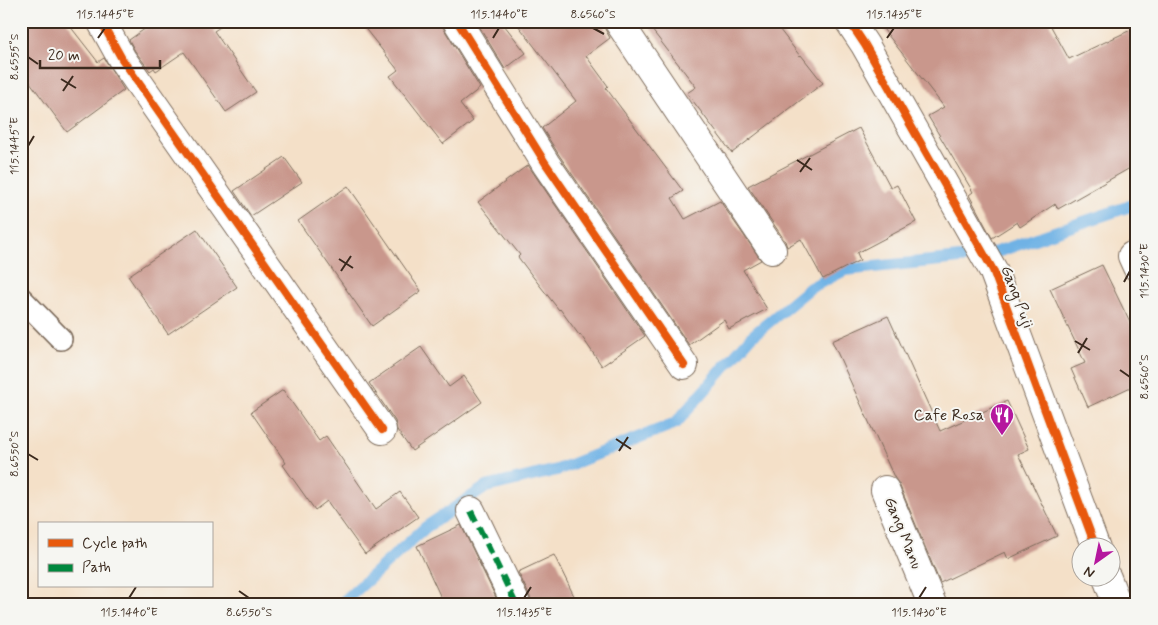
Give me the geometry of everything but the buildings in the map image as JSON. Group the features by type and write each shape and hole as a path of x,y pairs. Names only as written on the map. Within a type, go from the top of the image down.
{"street":[{"path":"101,21 122,59 382,430"},
{"path":"457,21 546,164 684,365"},
{"path":"618,21 772,250"},
{"name":"Gang Puji","path":"849,21 866,45 993,270 1092,538"},
{"name":"Gang Manu","path":"885,490 932,604"},
{"path":"471,510 516,604"},
{"path":"1111,588 1117,604"}],"lane":[{"path":"21,298 61,339"}],"waterway":[{"path":"341,604 426,527 486,487 557,470 676,423 751,337 810,288 845,270 988,255 1137,203"}],"marked path":[{"path":"471,511 516,604"}],"cycle path":[{"path":"101,21 122,59 382,430"},
{"path":"457,21 546,164 684,365"},
{"path":"849,21 865,45 993,270 1092,538"}],"place":[{"name":"Cafe Rosa","path":"1002,436"}]}
